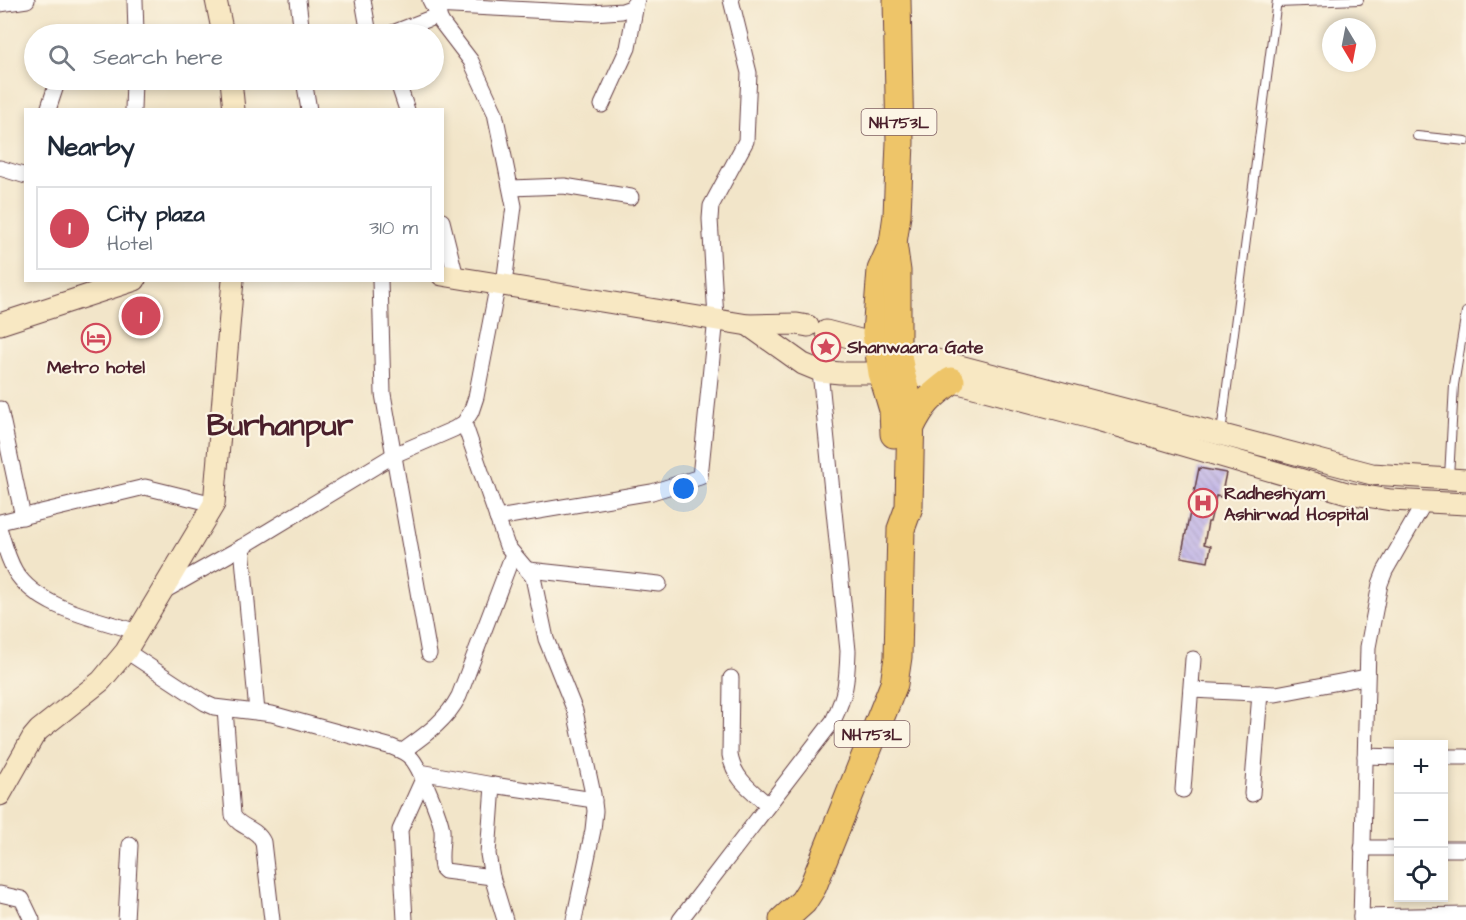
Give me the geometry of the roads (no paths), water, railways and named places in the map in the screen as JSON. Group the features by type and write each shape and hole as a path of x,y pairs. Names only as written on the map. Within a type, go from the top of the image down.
{"highway":[{"name":"NH753L","path":"783,920 803,902 813,886 894,684 898,657 901,529 909,507 911,409 876,333 881,270 893,243 897,215 900,142 897,0"},
{"name":"NH753L","path":"889,360 893,410 893,504 901,529"},
{"path":"911,427 921,406 932,394 951,381"}],"main road":[{"path":"216,0 221,24"},
{"path":"232,90 234,108"},
{"path":"449,276 748,325 797,324 817,329 889,360 951,381 1094,419 1347,494 1424,503 1466,504"},
{"path":"0,324 129,282"},
{"path":"0,795 39,729 101,681 126,651 213,504 233,282"},
{"path":"748,325 803,364 820,371 889,360 1221,434 1372,474 1457,479"}],"street":[{"path":"0,4 27,0"},
{"path":"135,0 136,24"},
{"path":"298,0 301,24"},
{"path":"363,0 367,24"},
{"path":"497,518 652,492 700,477 716,318 711,206 746,141 749,73 731,0"},
{"path":"406,24 434,7 473,4 564,6 622,11 631,8 637,2"},
{"path":"602,105 628,48 637,2"},
{"path":"161,592 242,547 394,455 454,429 464,423 471,412 501,284 514,211 493,108 471,61 434,7"},
{"path":"49,108 55,90"},
{"path":"133,108 134,90"},
{"path":"306,90 309,108"},
{"path":"400,90 406,108"},
{"path":"0,168 24,175"},
{"path":"511,188 564,186 631,197"},
{"path":"444,237 449,276"},
{"path":"380,282 382,384 429,654"},
{"path":"680,920 833,721 843,699 848,675 848,651 820,371"},
{"path":"0,408 23,517"},
{"path":"464,423 507,546 529,570 533,578 546,639 575,711 594,800 593,830 574,920"},
{"path":"0,522 145,487 213,504"},
{"path":"1424,503 1392,557 1380,584 1368,647 1361,918 1466,915"},
{"path":"0,531 15,571 37,595 52,604 138,632"},
{"path":"242,547 257,712"},
{"path":"403,751 452,711 513,554"},
{"path":"529,570 659,584"},
{"path":"126,651 205,704 225,710 257,712 403,751 412,758 441,827 442,868 446,871 492,877"},
{"path":"1183,790 1193,659"},
{"path":"1191,690 1284,693 1366,677"},
{"path":"730,678 731,765 741,781 768,805"},
{"path":"1252,794 1260,693"},
{"path":"225,710 233,815 239,823 260,835 263,842 272,920"},
{"path":"1365,756 1394,757"},
{"path":"1448,757 1466,757"},
{"path":"421,776 594,800"},
{"path":"405,920 400,830 421,776"},
{"path":"493,785 488,854 492,877 505,920"},
{"path":"126,920 130,845"},
{"path":"1362,848 1394,848"},
{"path":"1448,849 1466,849"},
{"path":"0,894 22,899 32,920"}],"lane":[{"path":"1215,455 1221,434 1277,2 1359,0"},
{"path":"1417,136 1466,141"},
{"path":"1457,479 1454,385 1466,312"}],"place":[{"name":"City plaza","path":"141,316"},
{"name":"Metro hotel","path":"96,338"},
{"name":"Shanwaara Gate","path":"826,347"},
{"name":"Radheshyam Ashirwad Hospital","path":"1203,503"}],"district":[{"name":"Burhanpur","path":"280,425"}]}
